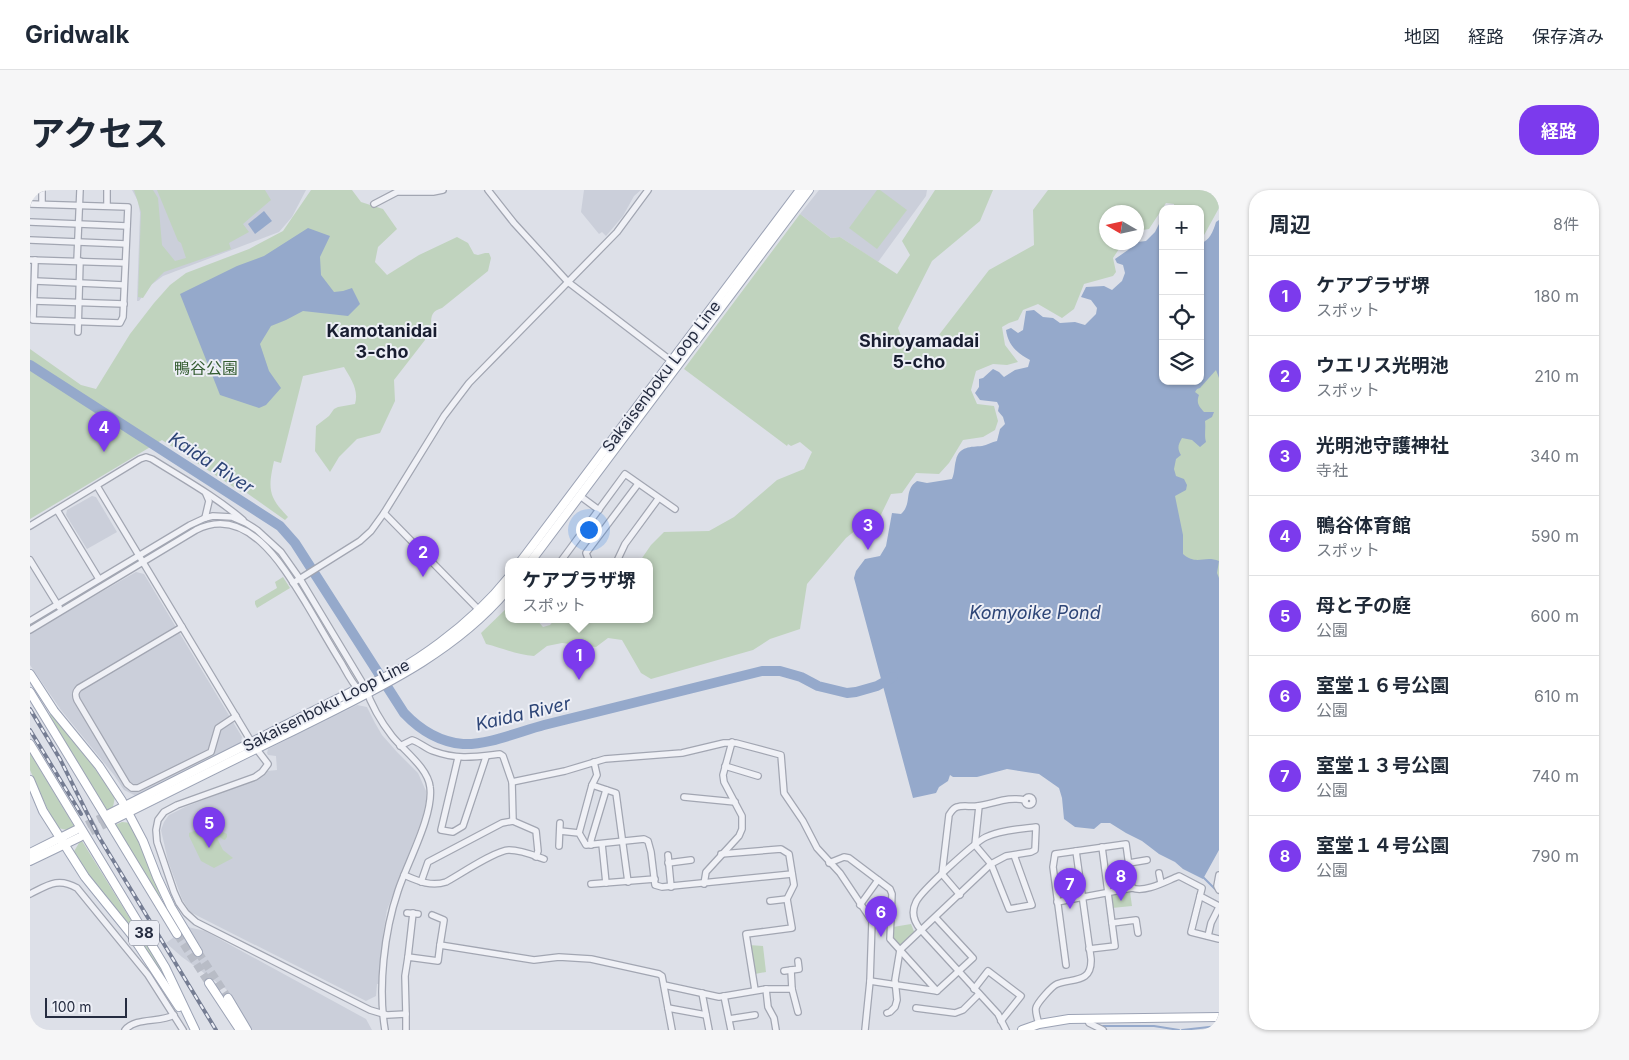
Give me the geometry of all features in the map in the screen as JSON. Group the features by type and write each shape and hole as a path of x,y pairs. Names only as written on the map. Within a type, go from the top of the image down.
{"main road":[{"name":"Sakaisenboku Loop Line","path":"533,558 800,190"},
{"name":"Sakaisenboku Loop Line","path":"523,558 809,190"},
{"name":"Sakaisenboku Loop Line","path":"481,612 505,582"},
{"name":"Sakaisenboku Loop Line","path":"111,817 363,690 414,668 445,647 505,591"},
{"path":"30,674 54,711 99,766 126,809 143,840 168,901 198,952"},
{"name":"38","path":"30,692 177,934"},
{"name":"38","path":"30,744 164,967 195,1030"},
{"path":"30,780 43,811 85,877 131,934 195,1030"},
{"path":"30,853 78,834"},
{"path":"30,861 63,841"},
{"path":"210,983 240,1030"},
{"path":"228,998 247,1030"},
{"path":"1022,1030 1040,1024 1069,1019 1219,1017"}],"street":[{"path":"42,190 42,204"},
{"path":"78,332 80,283 77,242 80,190"},
{"path":"107,190 107,206"},
{"path":"374,204 397,192 433,192 443,190"},
{"path":"488,190 514,223 568,282 675,363"},
{"path":"293,583 360,541 371,531 444,416 469,383 617,232 648,190"},
{"path":"30,204 128,207 124,317 120,323 33,320 35,281 33,260 125,263"},
{"path":"30,222 127,226"},
{"path":"30,240 126,244"},
{"path":"35,281 124,284"},
{"path":"34,301 124,304"},
{"path":"30,526 140,459 152,459 232,511 262,534 281,552 303,577 363,690"},
{"path":"563,558 624,474 675,509"},
{"path":"588,558 586,553 638,484"},
{"path":"97,486 254,746 268,764 255,777 177,805 164,812 158,820 156,830 158,842 179,903 186,914 196,922 370,1010 390,1015 406,1014"},
{"path":"205,492 209,501 205,518"},
{"path":"580,496 598,510"},
{"path":"619,558 626,544 658,499"},
{"path":"57,510 99,579"},
{"path":"384,513 481,612"},
{"path":"30,621 138,555 205,518 232,517 246,523"},
{"path":"30,630 203,526 230,524 242,529 267,548 293,583 380,718 400,746 426,774 429,780 431,795 429,810 404,875 387,929 382,998 385,1030"},
{"path":"30,560 61,611"},
{"path":"182,627 76,691 76,700 127,784 132,788 138,788 211,752 218,728 236,716"},
{"path":"400,746 412,740 433,751 458,758 486,757 500,754 503,756 512,782 513,821"},
{"path":"704,884 706,872 739,836 742,829 742,816 724,782 723,775 732,742"},
{"path":"512,782 621,757 682,752 732,742 781,755 784,793 803,821 816,848 840,873 872,921 870,981 865,1030"},
{"path":"458,758 441,830 453,832 463,826 486,757"},
{"path":"594,762 597,776 592,785 579,833 586,845 648,840 655,885 671,887 792,874"},
{"path":"725,766 758,776"},
{"path":"592,785 616,793 628,882"},
{"path":"591,845 590,840 606,790"},
{"path":"684,797 735,802"},
{"path":"960,895 942,874 949,816 952,811 960,806 979,806 1002,799 1015,798 1025,800"},
{"path":"979,806 974,844 992,864 1009,909 1032,905 1014,855"},
{"path":"421,882 428,862 496,826 513,821 536,831 538,851 536,856"},
{"path":"559,846 560,823"},
{"path":"886,1013 890,1012 896,1004 900,950 921,930 936,918 992,864 1006,856 1035,850 1036,827 996,833 982,839 974,844 920,894 915,902 914,916 917,926 921,930 958,972 998,1014 1006,1030"},
{"path":"560,830 579,833"},
{"path":"602,844 606,883"},
{"path":"1066,965 1062,957 1058,929 1053,867 1055,854 1126,844 1132,888"},
{"path":"1089,949 1115,946 1102,847"},
{"path":"721,854 781,849 789,854 794,885 787,899 792,928 746,934 755,990"},
{"path":"404,875 431,885 438,885 506,850 516,850 544,859"},
{"path":"1040,1024 1036,1011 1037,1007 1054,986 1079,980 1085,976 1090,967 1076,851"},
{"path":"668,855 671,887"},
{"path":"829,863 844,857 849,858 890,889 892,894 890,939 937,991"},
{"path":"1129,862 1143,859"},
{"path":"668,863 691,860"},
{"path":"1159,873 1161,882"},
{"path":"1219,875 1217,886 1219,890"},
{"path":"1057,902 1132,888 1136,890 1144,889 1179,876 1202,888 1191,932 1219,939"},
{"path":"591,884 655,879"},
{"path":"860,905 878,880"},
{"path":"30,894 56,882 69,883 77,888 148,975 183,1030"},
{"path":"1200,896 1219,906 1211,923 1208,936"},
{"path":"770,901 787,899"},
{"path":"406,1030 405,976 408,957 407,934 413,913"},
{"path":"408,957 438,961 444,920 432,915"},
{"path":"936,918 973,958 937,991"},
{"path":"1112,923 1139,919 1138,933"},
{"path":"440,945 534,960 559,957 591,959 659,974 662,976 674,1029"},
{"path":"784,971 799,969 798,961"},
{"path":"791,970 792,989 799,1008"},
{"path":"974,989 988,971 1021,996 1001,1021"},
{"path":"870,981 937,991"},
{"path":"664,985 719,997 755,990 792,989"},
{"path":"766,989 768,1007 774,1018 776,1030"},
{"path":"702,993 709,1030"},
{"path":"916,1008 955,1013 963,1010 979,994"},
{"path":"724,996 731,1030"},
{"path":"668,1008 706,1015"},
{"path":"125,1030 135,1024 166,1019 174,1015"},
{"path":"728,1019 755,1015"},
{"path":"1087,1019 1094,1028 1103,1030"}],"shaded area":[{"path":"132,190 306,190 292,217 279,232 163,276 151,285 139,301 137,301 140,213 138,201"},
{"path":"584,190 641,190 634,196 623,216 606,236 602,232 599,234 581,212"},
{"path":"819,190 927,190 926,196 878,262 840,237 831,238 800,214"},
{"path":"92,496 96,497 117,532 87,549 66,515 67,510"},
{"path":"136,572 144,574 242,737 240,745 136,796 124,790 61,710 30,665 30,633"},
{"path":"357,705 367,707 382,735 418,773 426,791 422,820 387,910 383,934 380,984 377,984 376,996 366,1001 190,912 182,899 168,861 161,830 169,815 259,778 260,775 267,771 277,770 276,756 268,755 268,749"},
{"path":"188,927 205,931 366,1019 372,1030 251,1030 226,989 166,943 181,932 194,953 202,949"}],"green space":[{"path":"134,190 153,190 158,198 162,245 175,261 186,258 157,190 265,190 271,200 243,224 249,232 229,243 231,249 164,272 152,284 143,298 138,297 141,212"},
{"name":"鴨谷公園","path":"311,190 352,190 361,202 383,209 397,229 378,247 375,262 387,275 419,255 457,237 468,243 474,254 489,253 491,258 488,271 433,314 431,325 424,333 425,340 394,380 395,401 380,433 357,439 339,457 330,472 315,451 316,426 329,416 334,409 355,404 355,389 344,367 303,376 281,463 274,461 271,479 271,492 288,517 285,520 244,491 241,492 162,440 30,519 30,349 81,385 96,389 130,334 170,285 186,273 249,249 283,231"},
{"path":"877,190 880,190 907,210 877,249 849,228"},
{"path":"935,190 993,190 980,221 932,261 898,328 906,349 935,340 989,270 1034,245 1033,210 1048,190 1219,190 1219,208 1204,235 1204,205 1174,205 1166,203 1165,205 1159,205 1159,214 1149,229 1144,230 1144,205 1099,205 1099,250 1118,250 1113,258 1116,272 1113,276 1084,284 1074,309 1062,318 1038,304 1023,310 1018,320 1002,327 1005,345 1018,362 1007,365 993,364 976,371 971,390 977,404 994,406 998,421 995,430 983,437 963,440 949,463 939,474 916,473 902,493 891,494 876,525 860,527 846,538 807,584 800,629 770,639 753,650 651,679 641,673 622,640 608,638 596,647 562,643 547,646 534,656 486,644 481,633 505,610 505,623 540,623 543,627 552,623 653,623 653,558 642,558 651,545 664,532 709,531 734,517 777,480 804,469 812,452 800,442 791,446 788,444 787,446 684,369 800,214 831,238 840,237 897,274 910,255 902,241"},
{"path":"1219,334 1219,613 1170,553 1161,434 1197,385 1204,385 1204,371"},
{"path":"283,577 290,588 257,608 255,601 277,588 275,582"},
{"path":"52,714 115,797 113,807 107,810 49,715"},
{"path":"30,753 74,826 67,830 58,828 47,808 30,770"},
{"path":"122,822 131,823 161,898 159,900 115,825"},
{"path":"199,829 205,841 223,832 227,834 225,840 220,837 217,838 223,850 233,858 214,868 201,861 189,836 189,833"},
{"path":"82,841 168,980 165,983 153,961 130,928 85,873 73,853"},
{"path":"1130,892 1132,906 1112,908 1112,895"},
{"path":"911,924 915,934 899,946 893,938 893,927"},
{"path":"749,945 763,946 766,972 755,974"}],"water":[{"path":"264,211 272,221 255,234 248,224"},
{"name":"Komyoike Pond","path":"1219,220 1219,378 1216,370 1204,384 1204,241 1209,238 1216,222"},
{"name":"Komyoike Pond","path":"1159,224 1159,385 1203,385 1195,392 1199,395 1198,404 1204,412 1214,412 1212,417 1205,421 1206,442 1200,447 1192,440 1182,438 1178,446 1181,455 1176,459 1174,469 1176,476 1184,479 1187,485 1186,490 1175,496 1183,535 1183,554 1197,560 1214,559 1219,561 1217,573 1219,578 1219,850 1203,879 1183,869 1142,841 1110,823 1101,823 1094,829 1075,827 1064,819 1059,788 1039,774 1007,769 977,777 953,777 950,775 948,781 939,787 936,793 913,798 854,578 856,571 865,559 880,556 886,546 892,513 901,514 905,510 910,489 917,481 927,483 952,479 956,460 960,452 966,448 982,446 997,441 1000,429 1005,424 1003,417 998,411 999,406 997,402 980,400 975,393 979,387 979,379 983,378 993,369 1004,377 1015,370 1028,367 1030,360 1014,348 1006,330 1011,328 1018,333 1023,330 1026,311 1034,310 1043,317 1053,318 1060,323 1075,322 1085,325 1096,314 1097,308 1091,300 1081,297 1086,287 1104,286 1112,290 1122,281 1125,273 1123,265 1117,263 1115,259 1128,250 1144,250 1144,241 1155,232"},
{"path":"308,228 330,236 320,257 321,275 334,292 352,288 360,304 348,316 303,311 271,326 260,344 269,371 281,388 266,405 259,408 220,395 180,294 237,266 264,256"}],"waterway":[{"name":"Kaida River","path":"30,365 280,526 295,543 404,713 423,730 446,741 473,744 493,740 544,725 762,671 780,671 801,677 818,686 847,693 877,686 893,677"},
{"path":"1203,877 1217,891"},
{"path":"1103,1026 1154,1026 1179,1030"},
{"path":"1182,1030 1219,1026"}],"tunnel":[{"path":"76,830 109,814"},
{"path":"80,837 113,820"},
{"path":"177,934 209,983"},
{"path":"198,952 228,998"}],"railway":[{"path":"30,709 60,759 99,837 216,1030"},
{"path":"30,730 81,814"}],"place":[{"name":"鴨谷体育館","path":"104,452"},
{"name":"光明池守護神社","path":"868,550"},
{"name":"ウエリス光明池","path":"423,577"},
{"name":"ケアプラザ堺","path":"579,680"},
{"name":"母と子の庭","path":"209,848"},
{"name":"室堂１４号公園","path":"1121,901"},
{"name":"室堂１３号公園","path":"1070,909"},
{"name":"室堂１６号公園","path":"881,937"}],"district":[{"name":"Kamotanidai 3-cho","path":"382,341"},
{"name":"Shiroyamadai 5-cho","path":"919,351"}]}
